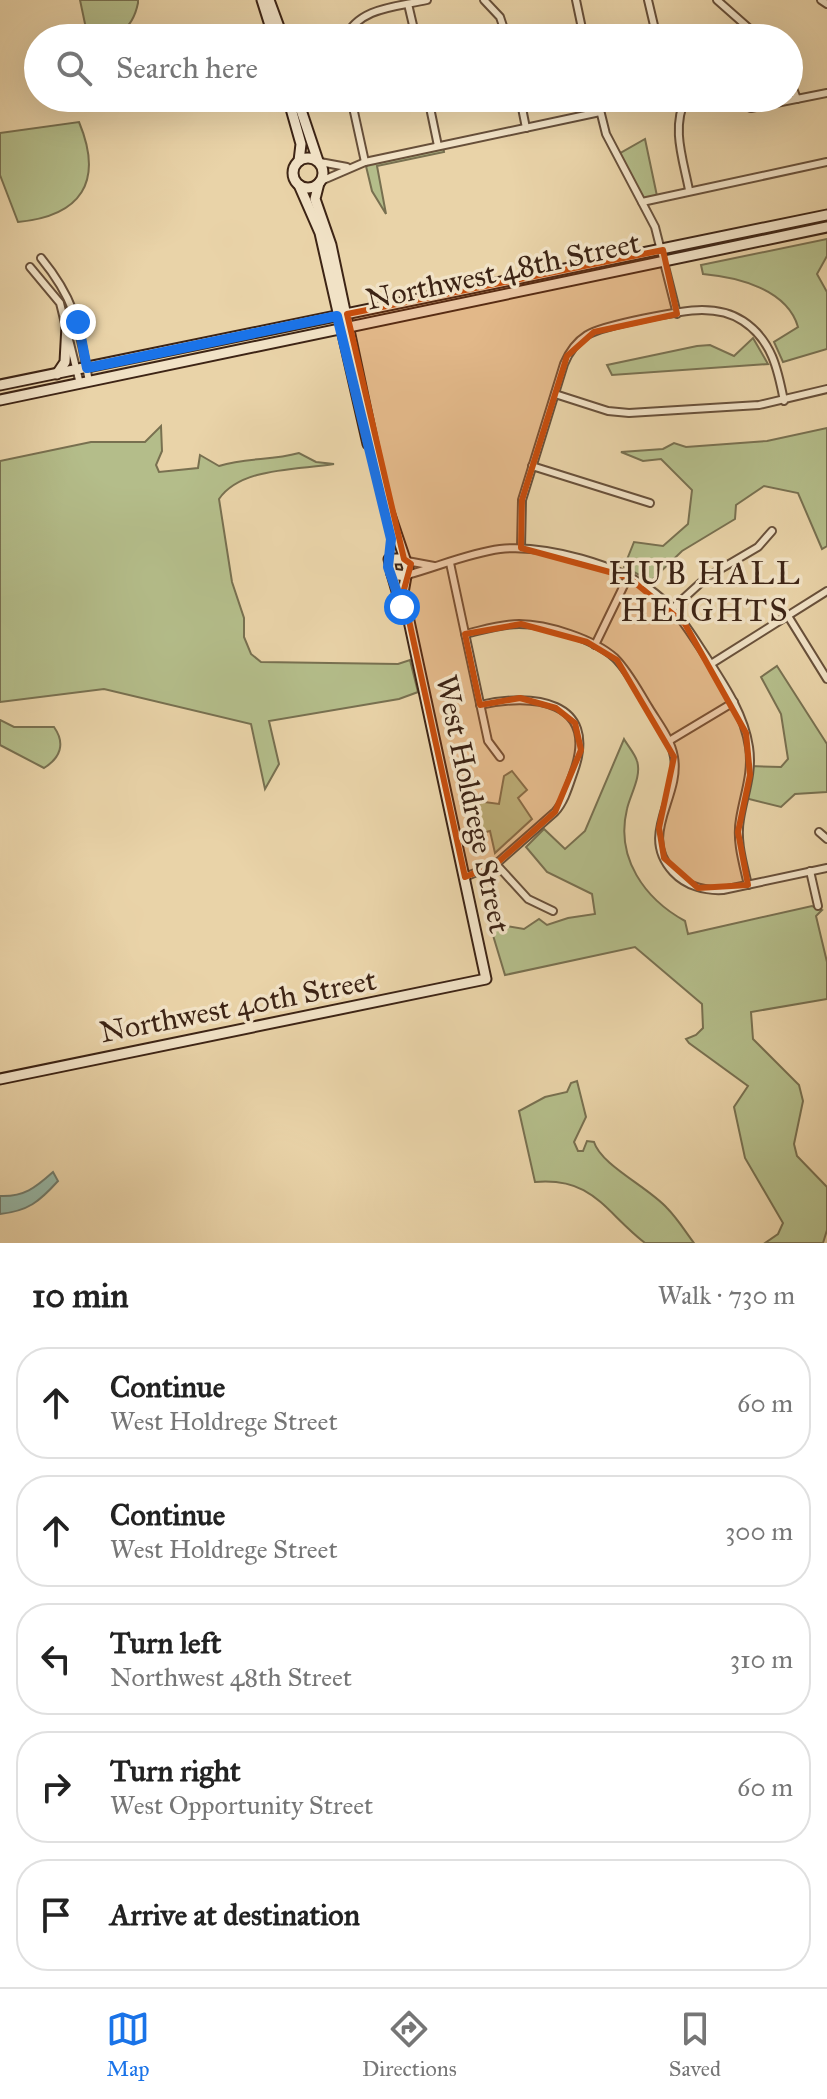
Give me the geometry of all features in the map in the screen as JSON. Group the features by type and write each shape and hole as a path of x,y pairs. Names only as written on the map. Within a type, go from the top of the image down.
{"main road":[{"path":"262,0 270,24"},
{"path":"269,0 278,24"},
{"path":"292,112 301,144 299,161 293,174 318,225 342,315"},
{"path":"302,112 324,172 316,204 328,233 342,315 345,329 391,539 391,558 405,560 385,500 345,329"},
{"path":"299,161 311,157 319,162"},
{"path":"299,185 308,188 320,182"},
{"name":"Northwest 48th Street","path":"0,400 345,329 827,215"},
{"name":"Northwest 48th Street","path":"0,385 342,315 827,227"},
{"path":"56,374 65,362 67,325"},
{"name":"West Holdrege Street","path":"391,558 388,564 413,639"},
{"name":"West Holdrege Street","path":"405,560 406,575 402,588 486,979"},
{"path":"392,574 406,575"},
{"name":"Northwest 40th Street","path":"0,1079 486,979"}],"street":[{"path":"354,24 370,12 427,0"},
{"path":"484,0 492,6 504,24"},
{"path":"576,0 581,24"},
{"path":"648,0 654,24"},
{"path":"717,0 744,24"},
{"path":"821,0 827,4"},
{"path":"408,4 413,24"},
{"path":"803,98 827,93"},
{"path":"354,112 365,162"},
{"path":"431,112 438,146"},
{"path":"523,112 526,128"},
{"path":"320,182 347,167 365,162 600,112 606,134 642,202 664,256 677,314"},
{"path":"679,112 678,128 689,190"},
{"path":"319,162 347,167"},
{"path":"642,202 827,162"},
{"path":"41,258 62,284 73,305 85,383"},
{"path":"30,267 56,296 82,369"},
{"path":"521,548 522,500 567,356 579,341 599,330 713,310 748,325 765,342 774,359 784,401"},
{"path":"555,394 624,413 784,401 827,389"},
{"path":"532,466 650,503"},
{"path":"672,609 707,577 758,547 772,531"},
{"path":"406,575 488,551 521,548 559,554 628,577 672,609 734,702 750,753 749,779 738,832 748,885"},
{"path":"405,560 423,566 438,566"},
{"path":"450,563 488,741 500,757"},
{"path":"595,645 628,577"},
{"path":"711,664 827,591"},
{"path":"788,616 827,679"},
{"path":"465,634 527,624 595,645 622,666 669,741 675,770 660,821 659,843 670,868 682,880 710,890 827,868"},
{"path":"465,877 496,864 560,807 581,743 575,723 556,708 520,698 480,705"},
{"path":"669,741 734,702"},
{"path":"819,832 827,839"},
{"path":"496,864 528,899 553,911"},
{"path":"810,871 818,906"}],"highlighted area":[{"path":"663,250 677,314 594,332 567,356 522,500 521,548 628,577 685,624 746,733 750,775 738,832 748,885 698,888 664,858 659,828 674,757 617,660 587,642 521,624 465,634 480,705 520,698 556,708 575,723 581,750 555,812 496,864 465,877 403,593 411,564 404,559 347,314"}],"green space":[{"path":"80,0 138,0 130,24 85,24"},
{"path":"79,122 89,162 82,192 72,204 58,212 18,222 0,175 0,133"},
{"path":"645,139 657,196 642,202 617,155"},
{"path":"443,145 444,152 377,166 386,214 372,191 365,162"},
{"path":"827,239 827,256 817,274 827,292 827,349 783,362 774,342 798,327 783,303 759,287 731,278 703,274 701,265"},
{"path":"753,338 768,364 612,375 607,365 710,345 734,356"},
{"path":"161,426 162,451 156,465 159,472 198,468 200,455 219,466 299,453 316,462 334,464 256,475 241,481 219,499 232,582 244,618 244,637 251,654 261,662 398,664 410,660 418,692 399,699 269,721 279,764 265,789 251,724 104,689 0,702 0,461 91,442 145,442"},
{"path":"827,428 827,546 822,549 798,493 764,486 736,505 735,519 682,551 651,581 624,567 634,542 663,546 688,524 692,490 661,459 643,461 621,452 663,449 674,443 686,447 767,441"},
{"path":"777,666 827,744 827,792 795,794 781,807 745,798 750,766 781,767 788,759 781,714 761,677"},
{"path":"0,720 14,727 54,727 60,739 60,750 54,760 44,768 0,745"},
{"path":"624,739 638,767 624,827 630,860 646,889 685,921 688,934 812,906 822,910 816,916 827,962 827,999 751,1012 753,1039 799,1085 803,1101 794,1144 797,1156 827,1187 827,1230 823,1243 765,1243 778,1234 783,1223 745,1158 734,1107 748,1086 689,1043 686,1039 703,1028 702,1004 635,947 505,975 492,932 495,928 491,911 506,926 524,929 539,919 547,925 595,914 592,894 547,872 526,847 544,829 565,849 585,831"},
{"path":"512,771 527,790 518,798 532,819 495,853 490,831 474,835 465,788 477,801 499,804 504,776"},
{"path":"577,1081 586,1117 574,1142 578,1151 583,1151 587,1141 594,1142 606,1159 667,1208 694,1243 645,1243 584,1191 555,1182 535,1182 519,1111 545,1097 567,1092 571,1083"}],"shaded area":[{"path":"53,1172 58,1181 39,1200 18,1211 0,1214 0,1196 29,1190"}],"district":[{"name":"HUB HALL HEIGHTS","path":"705,592"}],"route":[{"path":"78,322 87,368 337,316 391,539 388,567 402,607"}]}
